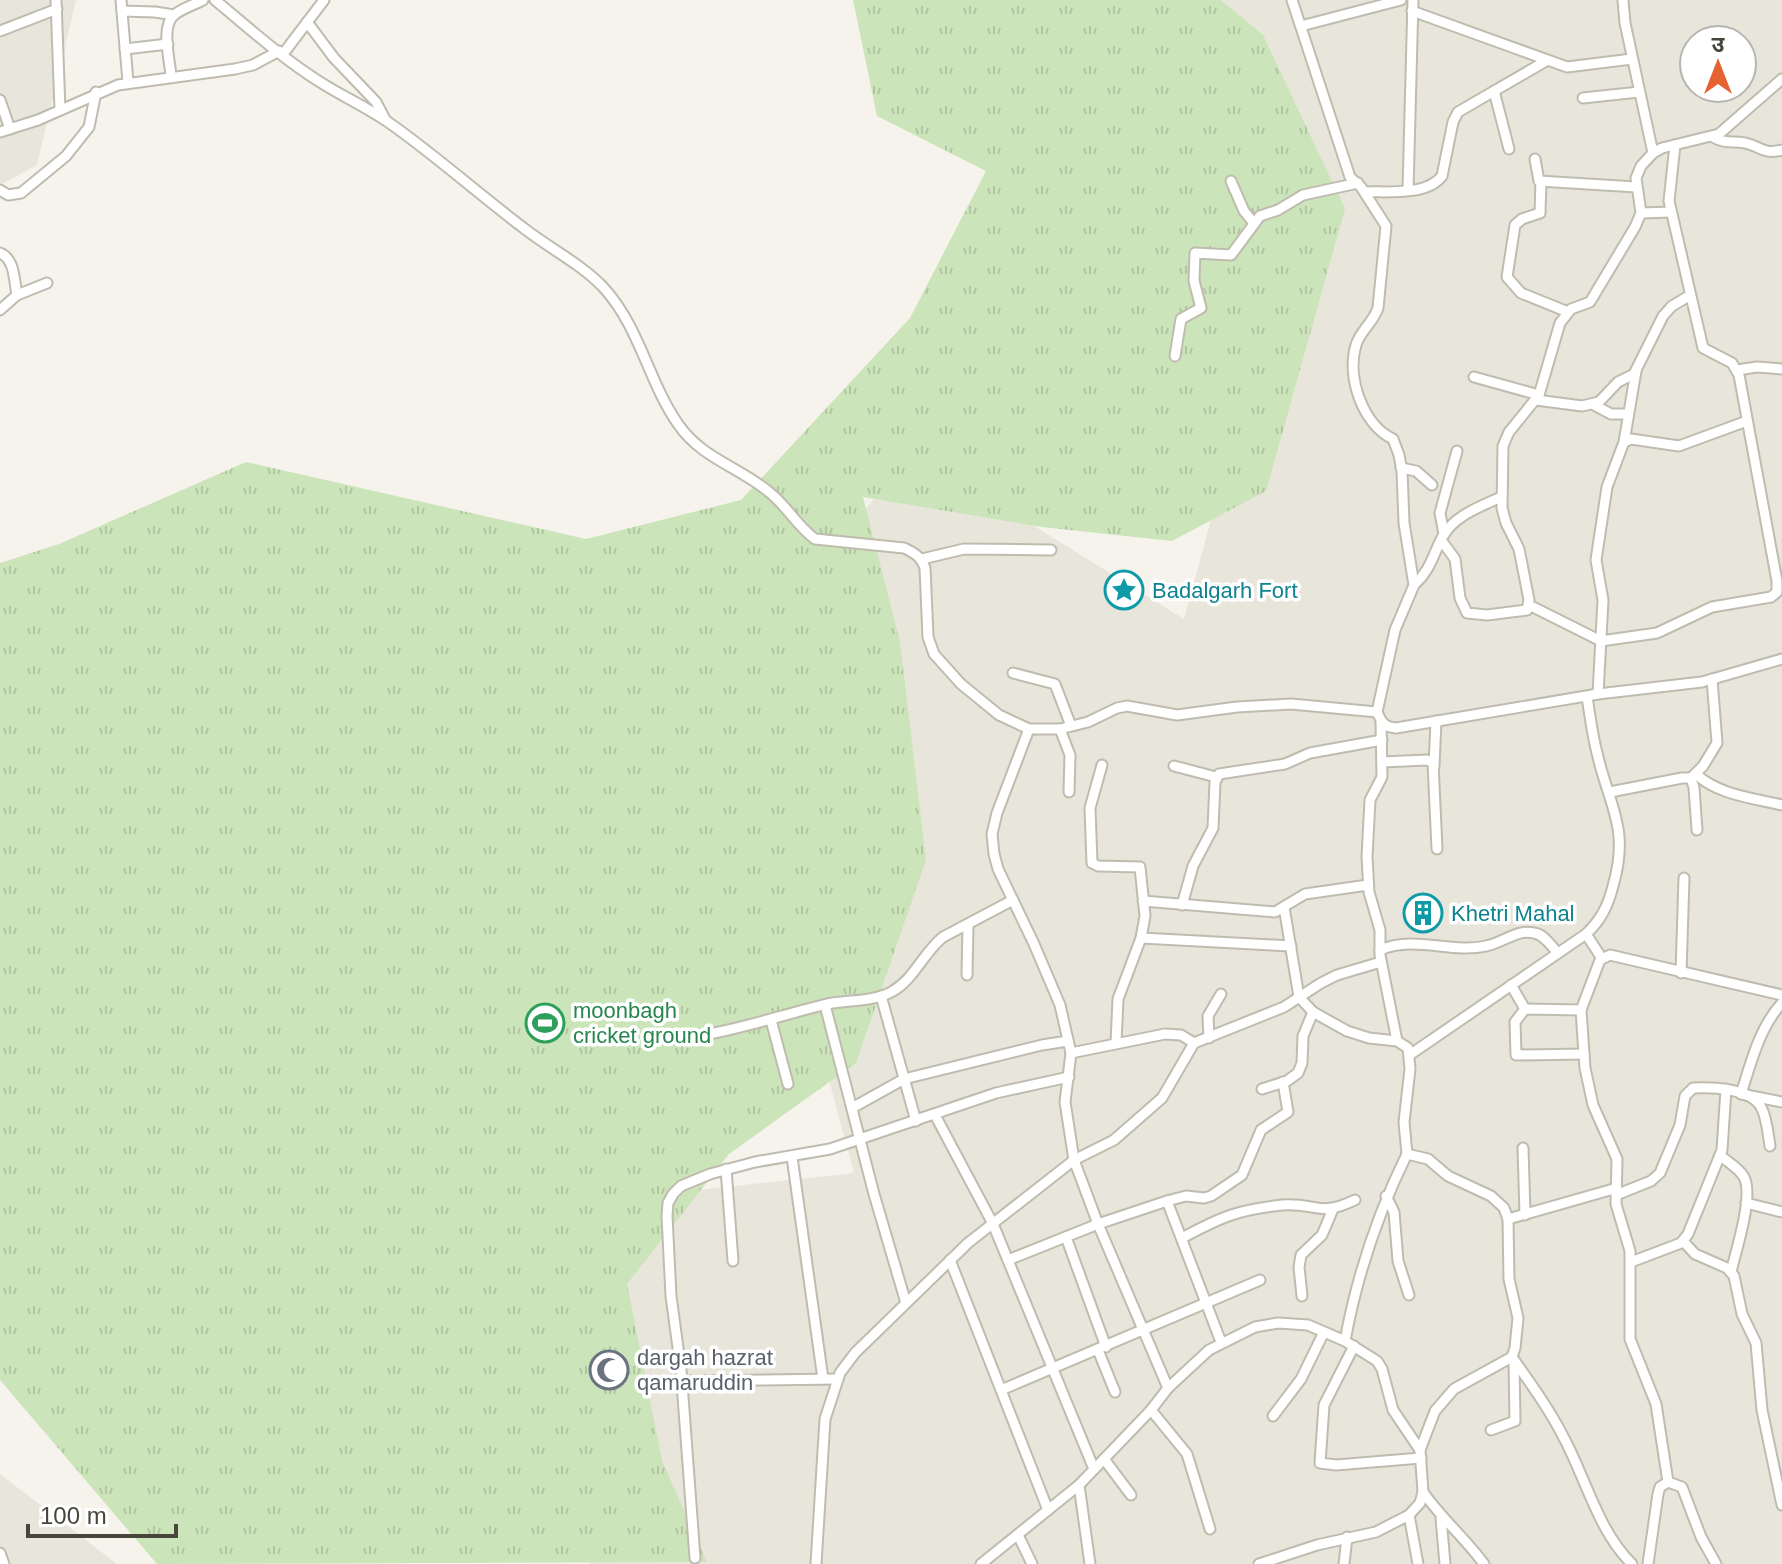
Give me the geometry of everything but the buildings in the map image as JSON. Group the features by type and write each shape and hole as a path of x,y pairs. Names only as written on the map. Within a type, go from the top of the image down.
{"street":[{"path":"121,0 128,82"},
{"path":"122,11 174,15 203,0"},
{"path":"215,0 319,82 386,121 528,232 583,269 623,312 637,337 662,399 694,444 767,490 786,506 804,531 815,539 904,548 922,559 928,637 934,654 961,684 999,715 1029,729 1060,729 1127,706 1177,715 1291,704 1379,717 1388,727 1396,728 1598,694 1712,679 1782,659"},
{"path":"0,100 5,130 128,82 253,65 281,53 324,0"},
{"path":"1292,0 1350,177 1365,192 1386,226 1386,249 1375,318 1360,336 1355,350 1355,378 1358,397 1373,424 1393,439 1401,468 1404,523 1414,585"},
{"path":"1408,190 1413,0"},
{"path":"1623,0 1632,59 1653,153"},
{"path":"1301,26 1396,1"},
{"path":"0,31 56,4 60,110"},
{"path":"1412,11 1572,68 1632,59"},
{"path":"171,76 167,30 174,15"},
{"path":"307,22 334,58 376,102 386,121"},
{"path":"125,49 168,44"},
{"path":"1365,192 1423,188 1437,182 1442,176 1455,116 1463,108 1546,61"},
{"path":"1457,451 1440,513 1443,537 1455,559 1460,598 1467,613 1477,615 1527,610 1529,605 1519,549 1506,523 1501,497 1501,457 1505,439 1537,397 1556,332 1568,312 1590,302 1641,213 1636,187 1638,172 1653,153 1713,137 1782,79"},
{"path":"1494,91 1509,149"},
{"path":"0,190 8,195 21,193 66,156 89,127 96,92"},
{"path":"1583,98 1639,92"},
{"path":"1713,137 1726,143 1748,143 1768,152 1782,150"},
{"path":"1529,605 1601,641 1657,633 1712,607 1771,597 1780,589 1737,370 1728,361 1709,354 1703,348 1689,296 1669,191 1675,145"},
{"path":"1535,159 1537,179 1541,181 1636,187"},
{"path":"1231,181 1244,211 1253,222"},
{"path":"1541,181 1540,213 1515,225 1507,277 1521,293 1568,312"},
{"path":"1175,356 1180,322 1201,309 1194,285 1194,255 1200,252 1231,255 1260,216 1278,210 1303,195 1358,183"},
{"path":"1641,213 1671,212"},
{"path":"0,253 11,262 17,295"},
{"path":"0,310 17,295 47,283"},
{"path":"1594,405 1618,382 1632,375 1663,316 1672,306 1689,296"},
{"path":"1598,694 1603,600 1596,560 1602,509 1624,442 1637,368"},
{"path":"1737,370 1782,369"},
{"path":"1474,377 1537,397 1582,406 1594,405 1611,414 1628,414"},
{"path":"1624,442 1631,439 1679,446 1747,421"},
{"path":"1401,468 1416,471 1432,485"},
{"path":"1397,1041 1381,962 1380,930 1368,885 1369,809 1372,794 1381,780 1379,717 1395,630 1414,585 1429,570 1443,537 1467,513 1501,497"},
{"path":"922,559 964,549 1051,550"},
{"path":"1013,673 1055,684 1071,726"},
{"path":"1697,830 1693,776 1717,743 1712,679"},
{"path":"1411,1054 1586,934 1606,910 1619,867 1621,840 1610,792 1597,755 1587,697"},
{"path":"1436,721 1437,849"},
{"path":"1029,729 992,834 998,869 1060,1005 1071,1053 1065,1102 1074,1160 1168,1388"},
{"path":"1060,729 1070,755 1069,792"},
{"path":"1174,766 1216,777 1223,773 1285,764 1310,753 1382,740"},
{"path":"1382,762 1427,760 1434,766"},
{"path":"1102,765 1090,808 1092,863 1098,866 1140,867 1146,912 1141,938 1121,986 1116,1043"},
{"path":"1610,792 1693,776 1740,796 1782,805"},
{"path":"1182,905 1193,866 1213,828 1216,777"},
{"path":"1681,973 1684,878"},
{"path":"1143,901 1275,912 1305,894 1368,885"},
{"path":"676,1039 714,1035 825,1005 894,991 934,945 1013,900"},
{"path":"1284,907 1299,997 1313,1012 1359,1035 1397,1041 1411,1054 1404,1122 1407,1154 1386,1196 1362,1262 1349,1344 1324,1405 1320,1463 1336,1465 1420,1454"},
{"path":"967,975 968,925"},
{"path":"1380,950 1406,943 1482,947 1514,934 1534,932 1544,937 1558,953"},
{"path":"1586,934 1601,957"},
{"path":"1141,938 1291,946"},
{"path":"1601,957 1613,956 1782,995"},
{"path":"1601,957 1581,1010 1584,1054 1593,1105 1617,1159 1618,1212 1628,1240 1631,1262 1630,1339 1656,1404 1668,1482"},
{"path":"816,1564 825,1419 838,1379 855,1353 950,1260 993,1224 1074,1160 1114,1140 1162,1098 1194,1043 1284,1007 1337,975 1381,962"},
{"path":"1511,985 1525,1009"},
{"path":"1209,1038 1208,1016 1221,994"},
{"path":"881,996 916,1121"},
{"path":"1741,1094 1759,1040 1782,1003"},
{"path":"825,1005 906,1303"},
{"path":"1525,1009 1581,1010"},
{"path":"1525,1009 1515,1022 1516,1055 1584,1054"},
{"path":"1262,1089 1293,1078 1301,1068 1303,1036 1313,1012"},
{"path":"771,1020 788,1084"},
{"path":"1071,1053 1165,1034 1181,1035 1194,1043"},
{"path":"852,1108 904,1079 1068,1041"},
{"path":"695,1558 671,1296 668,1203 681,1186 726,1169 860,1140 996,1093 1069,1077"},
{"path":"1008,1260 1098,1224 1167,1201 1186,1196 1208,1198 1242,1175 1264,1127 1288,1112 1283,1082"},
{"path":"1508,1219 1651,1181 1660,1173 1680,1125 1687,1093 1693,1088 1726,1089 1755,1100 1761,1106 1770,1146"},
{"path":"1631,1262 1683,1241 1720,1155 1726,1089"},
{"path":"1741,1094 1782,1102"},
{"path":"935,1115 993,1224 1094,1469"},
{"path":"1523,1148 1525,1215"},
{"path":"1407,1154 1428,1159 1448,1176 1491,1196 1504,1208 1508,1219 1509,1279 1518,1318 1513,1359 1515,1421 1491,1430"},
{"path":"1720,1155 1744,1178 1746,1203 1731,1272 1742,1314 1756,1343 1762,1410 1782,1505"},
{"path":"792,1157 823,1379"},
{"path":"726,1169 733,1261"},
{"path":"1386,1196 1394,1212 1398,1261 1409,1295"},
{"path":"1182,1238 1244,1209 1286,1205 1315,1210 1333,1209 1355,1200"},
{"path":"1167,1201 1221,1342"},
{"path":"1746,1203 1782,1212"},
{"path":"1302,1296 1301,1255 1322,1235 1333,1209"},
{"path":"1066,1237 1115,1392"},
{"path":"1683,1241 1702,1259 1731,1272"},
{"path":"950,1260 1048,1510"},
{"path":"1001,1390 1260,1280"},
{"path":"981,1564 1079,1485 1168,1388 1209,1350 1255,1327 1278,1323 1308,1325 1349,1344 1380,1365 1393,1410 1420,1454"},
{"path":"1273,1416 1301,1379 1324,1332"},
{"path":"1259,1564 1347,1537 1376,1532 1409,1515 1420,1503 1423,1492 1420,1454 1435,1411 1454,1389 1513,1359"},
{"path":"1513,1359 1558,1426 1613,1539 1632,1564"},
{"path":"681,1381 838,1379"},
{"path":"1151,1410 1187,1454 1210,1529"},
{"path":"1104,1459 1131,1495"},
{"path":"1648,1564 1658,1494 1660,1487 1668,1482 1678,1484 1685,1493 1701,1537 1716,1564"},
{"path":"1079,1485 1090,1564"},
{"path":"1423,1492 1441,1518 1462,1535 1484,1564"},
{"path":"1409,1515 1418,1564"},
{"path":"1441,1518 1445,1564"},
{"path":"1018,1535 1032,1564"},
{"path":"1344,1564 1347,1537"},
{"path":"0,1553 4,1564"}],"shaded area":[{"path":"0,0 76,0 37,165 0,185"},
{"path":"1189,0 1782,0 1782,1564 590,1564 626,1198 854,1173 796,959 746,645 915,452 1184,619 1299,197"},
{"path":"0,1474 117,1564 0,1564"}],"green space":[{"path":"853,0 1221,0 1263,35 1345,209 1266,491 1172,541 1042,527 863,497 900,642 926,860 856,1063 729,1154 627,1284 662,1461 707,1562 157,1564 0,1380 0,563 59,544 246,462 586,539 741,500 910,318 986,171 877,116"}],"place":[{"name":"Badalgarh Fort","path":"1124,590"},
{"name":"Khetri Mahal","path":"1423,913"},
{"name":"moonbagh cricket ground","path":"545,1023"},
{"name":"dargah hazrat qamaruddin","path":"609,1370"}]}
